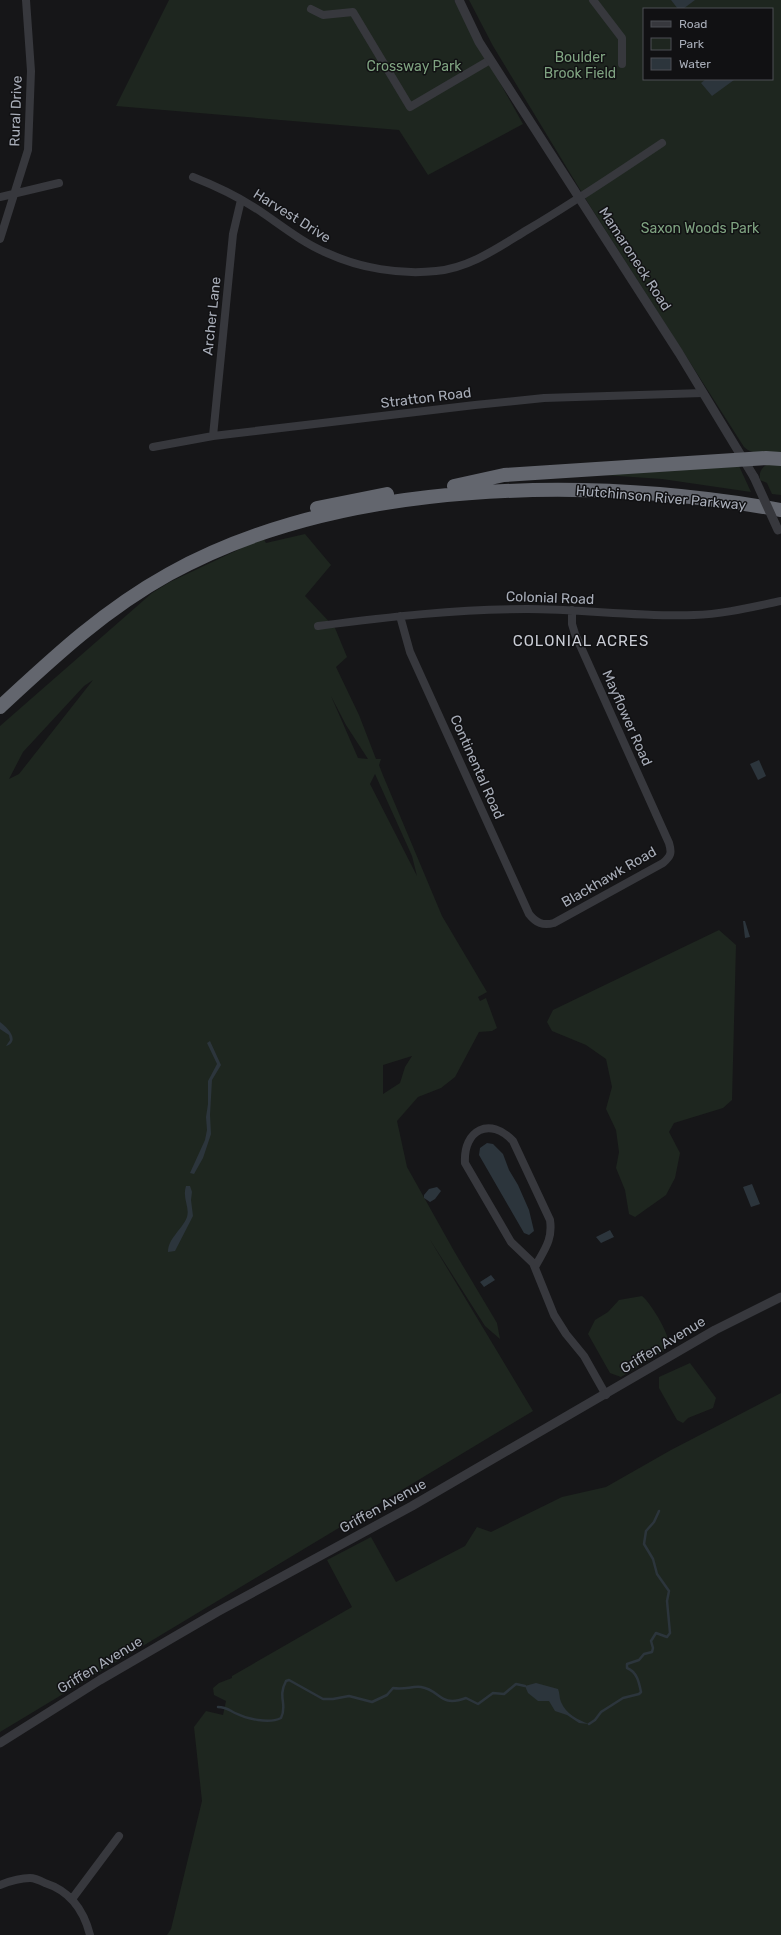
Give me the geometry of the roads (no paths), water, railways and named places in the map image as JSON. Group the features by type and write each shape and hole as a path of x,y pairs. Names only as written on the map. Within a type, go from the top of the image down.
{"highway":[{"path":"454,486 504,475 781,459"},
{"name":"Hutchinson River Parkway","path":"0,694 58,640 96,610 143,578 194,551 246,530 327,506 385,495 454,486 509,482 601,482 692,489 781,501"},
{"name":"Hutchinson River Parkway","path":"0,707 78,636 123,602 151,585 221,549 314,519 380,505 424,499 495,492 552,490 650,495 781,510"}],"street":[{"name":"Mamaroneck Road","path":"459,0 479,42 490,60 679,352 745,460 780,533"},
{"path":"593,0 622,38 622,64"},
{"name":"Rural Drive","path":"0,239 28,150 31,71 26,2"},
{"path":"311,9 323,15 353,12 410,107 490,60"},
{"name":"Harvest Drive","path":"193,177 241,200 308,244 348,262 382,270 421,272 437,271 469,263 488,253 579,199 662,143"},
{"path":"0,197 59,183"},
{"name":"Archer Lane","path":"213,436 233,234 241,200"},
{"name":"Stratton Road","path":"153,447 213,436 476,404 536,399 703,393"},
{"name":"Colonial Road","path":"318,626 429,612 501,609 695,615 736,610 781,601"},
{"name":"Mayflower Road","path":"572,610 572,624 575,634 656,813"},
{"name":"Continental Road","path":"400,616 410,652 529,914 539,923"},
{"name":"Blackhawk Road","path":"539,923 554,923 663,863 668,858 671,851 656,813"},
{"path":"535,1267 550,1239 552,1232 550,1220 513,1141 505,1132 495,1129 483,1129 474,1134 467,1142 465,1164 511,1242 533,1263 554,1315 566,1334 584,1356 606,1395"},
{"name":"Griffen Avenue","path":"0,1743 100,1680 217,1612 408,1508 606,1395 715,1330 781,1297"},
{"path":"72,1899 119,1836"},
{"path":"0,1885 17,1879 32,1878 56,1886 72,1899 87,1923 90,1935"}],"water":[{"path":"671,0 695,0 684,8 677,8"},
{"path":"705,80 734,80 712,96 701,83"},
{"path":"759,760 766,776 758,780 750,764"},
{"path":"743,921 745,921 750,937 745,938"},
{"path":"0,1022 9,1030 13,1038 10,1044 6,1046 10,1040 9,1035 0,1029"},
{"path":"210,1041 221,1065 212,1080 210,1115 211,1134 203,1158 194,1174 190,1173 205,1140 207,1130 206,1117 208,1104 208,1081 217,1064 207,1043"},
{"path":"487,1143 493,1144 503,1154 509,1170 518,1185 529,1210 534,1231 529,1235 524,1233 479,1155 480,1148"},
{"path":"752,1184 760,1204 751,1207 743,1187"},
{"path":"186,1186 190,1186 192,1192 191,1200 193,1216 175,1251 168,1252 170,1242 187,1217 188,1210 185,1194"},
{"path":"437,1187 441,1191 435,1199 430,1202 424,1198 424,1195 429,1189"},
{"path":"610,1230 614,1237 601,1243 596,1237"},
{"path":"491,1275 495,1280 484,1287 480,1282"},
{"path":"536,1683 558,1689 560,1700 566,1710 589,1724 579,1723 567,1715 555,1711 549,1701 538,1701 528,1693 525,1686"}],"waterway":[{"path":"589,1724 595,1720 601,1712 623,1698 639,1694 641,1692 637,1678 633,1672 627,1668 627,1664 639,1660 644,1654 652,1652 653,1648 651,1641 656,1633 667,1637 670,1633 667,1601 669,1591 657,1574 653,1559 644,1544 646,1531 654,1522 659,1511"},
{"path":"218,1707 225,1708 252,1719 264,1721 276,1720 281,1718 283,1713 282,1692 286,1681 289,1680 323,1699 349,1696 372,1702 387,1695 393,1688 401,1689 421,1687 433,1691 445,1700 457,1701 466,1698 478,1704 493,1693 504,1694 516,1684 525,1686"}],"district":[{"name":"COLONIAL ACRES","path":"581,641"}],"park label":[{"name":"Crossway Park","path":"414,66"},
{"name":"Boulder Brook Field","path":"580,66"},
{"name":"Saxon Woods Park","path":"700,228"}]}
